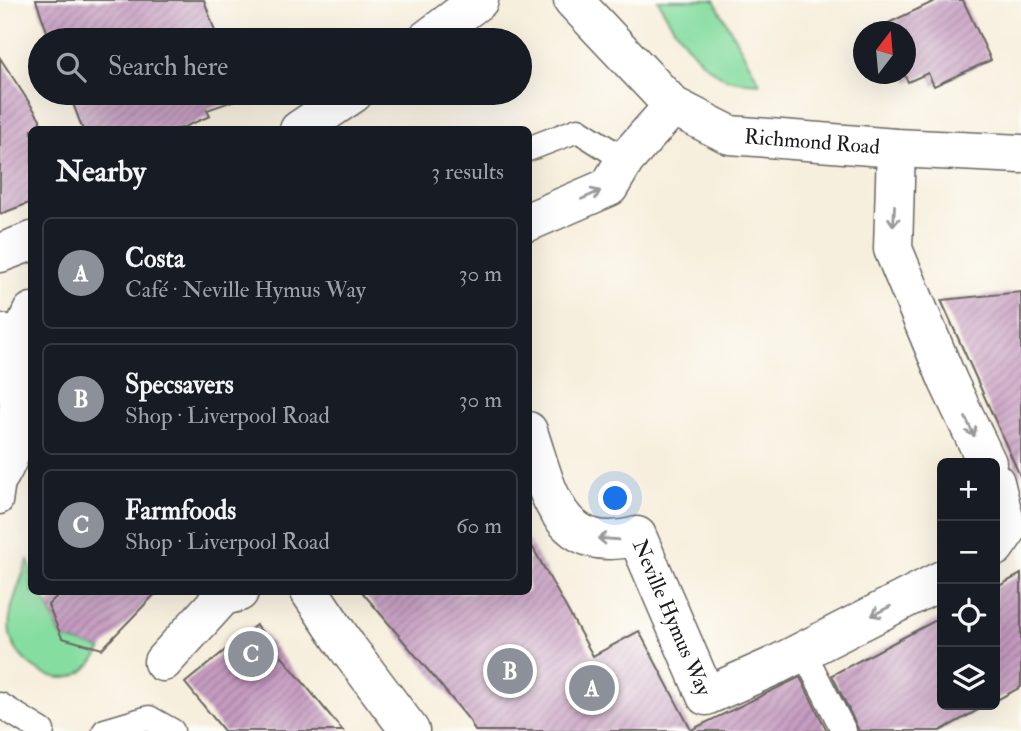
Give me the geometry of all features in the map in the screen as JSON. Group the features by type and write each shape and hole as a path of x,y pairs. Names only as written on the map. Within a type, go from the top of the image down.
{"street":[{"path":"442,28 479,0"},
{"name":"Richmond Road","path":"573,0 673,106 730,135 896,148 1021,154"},
{"path":"305,126 336,105"},
{"path":"532,220 609,187 625,160 673,106"},
{"path":"896,148 893,249 948,381 985,458"},
{"path":"0,253 28,242"},
{"path":"15,370 28,321"},
{"path":"0,333 15,370 19,409 2,481"},
{"name":"Neville Hymus Way","path":"532,443 549,493 564,522 587,537 616,541 637,536 706,696 803,651 937,583"},
{"path":"1000,502 1007,530 1000,540"},
{"path":"163,662 230,595"},
{"path":"312,595 410,731"}],"lane":[{"path":"532,147 578,130 625,160"},
{"path":"803,651 844,731"},
{"path":"0,705 42,731"},
{"path":"105,731 149,718 172,731"}],"green space":[{"path":"658,0 714,0 760,83 730,79 712,70 685,43"},
{"path":"28,560 28,595 43,595 62,638 102,649 93,662 81,673 59,678 37,670 28,663 19,654 10,634 10,616"}],"building":[{"path":"36,0 204,0 214,28 46,28"},
{"path":"937,0 963,0 991,60 934,86 928,73 916,78 916,21 893,21"},
{"path":"0,58 28,101 28,105 31,105 40,119 40,126 28,126 28,204 0,214"},
{"path":"74,105 222,105 207,110 210,116 186,126 81,126"},
{"path":"1021,292 1021,478 941,300"},
{"path":"532,546 593,656 639,631 691,730 800,677 827,731 475,731 470,721 365,595 532,595"},
{"path":"1021,574 1021,687 1000,698 1000,647 1000,585"},
{"path":"58,595 154,595 102,649 62,638 48,605"},
{"path":"937,620 937,710 978,710 940,731 859,731 832,675"},
{"path":"256,625 343,731 224,731 185,683"}],"place":[{"name":"Farmfoods","path":"251,654"},
{"name":"Specsavers","path":"510,671"},
{"name":"Costa","path":"592,688"}]}
